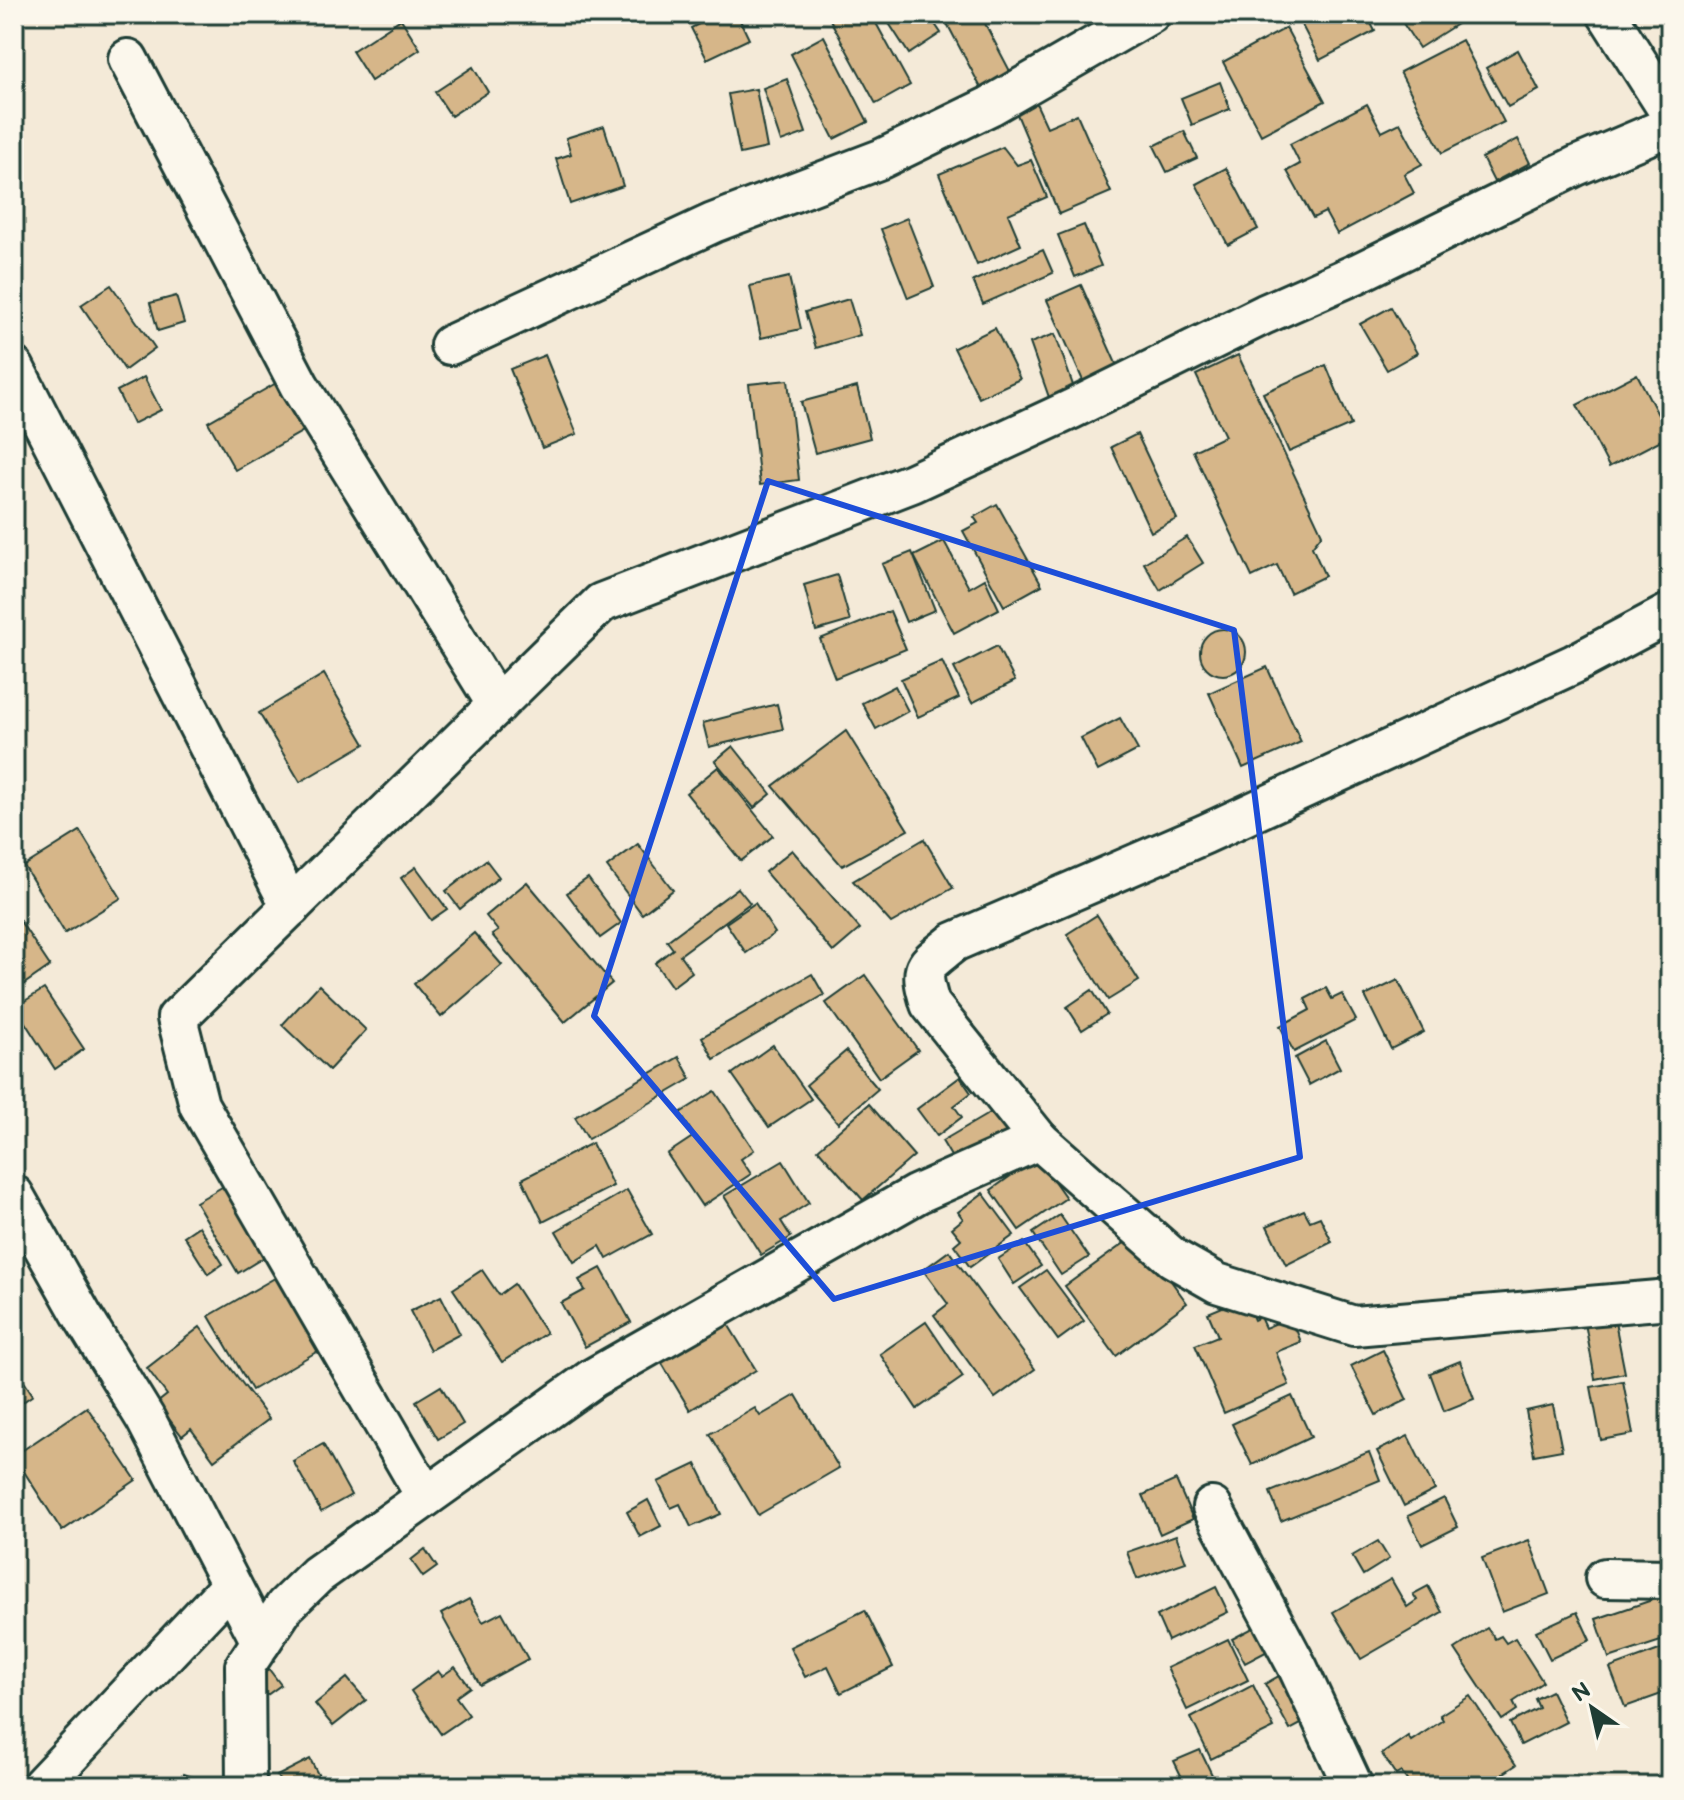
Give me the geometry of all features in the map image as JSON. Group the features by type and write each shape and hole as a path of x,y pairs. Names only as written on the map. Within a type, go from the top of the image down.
{"street":[{"path":"450,345 713,223 881,159 990,106 1150,14"},
{"path":"1607,14 1670,113"},
{"path":"128,59 299,385 497,705"},
{"path":"426,1497 199,1105 177,1018 601,603 912,483 1265,314 1358,273 1576,166 1670,126"},
{"path":"14,367 291,907"},
{"path":"1670,613 1574,664 1205,834 954,942 925,966 922,979 930,1004 1039,1140 1173,1258 1217,1283 1354,1326 1670,1299"},
{"path":"246,1786 245,1666 285,1606 317,1575 593,1378 917,1194 1039,1140"},
{"path":"14,1195 145,1418 261,1642"},
{"path":"1212,1507 1298,1668 1353,1786"},
{"path":"1605,1578 1670,1579"},
{"path":"41,1786 231,1585"}],"highlighted area":[{"path":"768,481 1234,630 1300,1157 834,1299 594,1016"}],"building":[{"path":"718,14 737,14 749,39 707,59 691,28"},
{"path":"827,14 871,14 910,85 876,104"},
{"path":"883,14 928,14 941,33 909,54"},
{"path":"942,14 980,14 1011,73 981,88"},
{"path":"1296,14 1366,14 1375,31 1320,60"},
{"path":"1397,14 1466,14 1468,17 1419,48"},
{"path":"401,19 420,49 371,81 352,51"},
{"path":"1286,28 1325,101 1261,135 1223,62"},
{"path":"824,36 868,122 834,139 791,54"},
{"path":"1462,40 1504,122 1442,153 1400,72"},
{"path":"1518,50 1539,90 1508,107 1486,68"},
{"path":"473,67 488,92 451,116 435,92"},
{"path":"787,79 806,133 781,142 763,88"},
{"path":"1220,82 1230,109 1192,125 1181,98"},
{"path":"756,89 767,148 740,154 728,94"},
{"path":"1036,103 1047,127 1077,114 1111,192 1059,214 1016,112"},
{"path":"1367,104 1382,132 1400,123 1422,164 1404,174 1414,193 1337,234 1325,212 1313,218 1287,171 1300,164 1290,144"},
{"path":"604,126 623,186 570,204 556,159 571,154 566,138"},
{"path":"1184,131 1197,158 1167,172 1154,146"},
{"path":"1518,139 1530,163 1494,182 1482,158"},
{"path":"1003,147 1017,165 1031,160 1047,197 1008,214 1021,245 977,265 939,174"},
{"path":"1226,168 1258,229 1228,245 1196,184"},
{"path":"907,218 934,287 908,298 881,229"},
{"path":"1084,225 1101,266 1075,277 1058,235"},
{"path":"1043,250 1053,273 983,304 973,281"},
{"path":"789,277 801,329 761,338 750,286"},
{"path":"111,285 155,348 125,370 81,305"},
{"path":"1081,285 1118,368 1084,383 1047,300"},
{"path":"176,296 184,323 158,331 150,303"},
{"path":"849,299 860,335 816,348 805,312"},
{"path":"1391,307 1417,353 1387,370 1360,324"},
{"path":"995,328 1020,379 979,398 954,348"},
{"path":"1055,334 1076,394 1051,403 1030,343"},
{"path":"545,355 577,434 542,448 510,369"},
{"path":"1238,355 1322,534 1312,547 1325,576 1290,593 1277,565 1252,577 1193,451 1225,436 1196,375"},
{"path":"1326,365 1351,425 1289,452 1263,393"},
{"path":"1637,374 1669,436 1609,467 1577,405"},
{"path":"144,377 161,410 133,424 117,391"},
{"path":"788,380 799,480 760,485 749,384"},
{"path":"278,382 305,430 235,470 208,422"},
{"path":"857,387 870,438 815,453 801,402"},
{"path":"1137,434 1177,519 1151,532 1111,447"},
{"path":"997,504 1042,585 1004,606 963,531 978,523 974,517"},
{"path":"1187,537 1203,563 1160,590 1144,563"},
{"path":"944,541 969,588 985,579 999,609 954,633 914,556"},
{"path":"912,552 935,610 906,622 882,564"},
{"path":"837,575 850,621 816,631 804,585"},
{"path":"890,611 906,649 835,678 820,639"},
{"path":"1223,629 1239,636 1246,652 1239,668 1223,675 1207,668 1200,652 1207,636"},
{"path":"997,646 1015,681 972,703 954,668"},
{"path":"942,661 959,698 918,717 901,679"},
{"path":"1267,667 1301,742 1243,768 1209,693"},
{"path":"324,674 365,744 300,782 259,713"},
{"path":"895,686 908,711 876,729 862,703"},
{"path":"777,704 783,729 709,747 703,723"},
{"path":"1120,718 1138,750 1098,771 1081,738"},
{"path":"846,731 908,830 842,866 773,786"},
{"path":"733,746 771,794 754,808 715,761"},
{"path":"718,767 773,836 741,861 686,793"},
{"path":"80,831 121,898 65,933 24,866"},
{"path":"924,839 953,888 891,923 853,881"},
{"path":"638,844 673,890 642,914 607,867"},
{"path":"792,850 860,929 833,952 765,872"},
{"path":"486,860 499,877 460,909 446,891"},
{"path":"416,867 447,909 431,920 401,878"},
{"path":"588,878 621,923 600,938 567,893"},
{"path":"527,882 612,983 565,1022 492,935 498,931 486,916"},
{"path":"738,888 750,903 680,955 692,972 672,987 655,963 673,949 667,941"},
{"path":"755,903 775,933 746,953 726,923"},
{"path":"1097,915 1139,981 1108,1000 1067,934"},
{"path":"18,918 50,966 14,991 14,921"},
{"path":"474,933 502,965 441,1017 414,984"},
{"path":"812,974 824,995 714,1059 702,1037"},
{"path":"865,975 918,1050 879,1078 826,1003"},
{"path":"1398,980 1424,1032 1391,1049 1365,996"},
{"path":"319,985 366,1030 329,1070 282,1025"},
{"path":"1326,988 1332,999 1342,994 1356,1020 1294,1052 1280,1026 1310,1010 1305,999"},
{"path":"44,989 84,1049 55,1069 15,1007"},
{"path":"1092,990 1107,1014 1082,1030 1067,1007"},
{"path":"1326,1041 1340,1068 1309,1085 1295,1058"},
{"path":"773,1045 811,1099 769,1127 732,1074"},
{"path":"846,1051 878,1089 838,1123 806,1085"},
{"path":"679,1057 691,1079 588,1139 575,1117"},
{"path":"960,1077 971,1093 954,1106 962,1117 937,1136 917,1109"},
{"path":"715,1091 754,1150 741,1159 751,1174 702,1206 667,1154 694,1136 680,1113"},
{"path":"869,1104 914,1156 863,1200 818,1149"},
{"path":"1000,1107 1013,1129 955,1163 942,1141"},
{"path":"592,1143 613,1186 543,1222 522,1179"},
{"path":"1037,1157 1066,1198 1019,1230 991,1190"},
{"path":"783,1161 809,1203 781,1221 791,1237 761,1255 724,1196"},
{"path":"229,1183 271,1253 238,1273 196,1202"},
{"path":"627,1190 652,1234 607,1259 600,1246 574,1262 556,1231"},
{"path":"983,1193 1014,1235 970,1267 954,1245 961,1239 952,1228 963,1219 958,1212"},
{"path":"1304,1210 1310,1221 1320,1217 1332,1242 1286,1265 1267,1226"},
{"path":"1060,1215 1089,1257 1061,1275 1033,1233"},
{"path":"199,1226 223,1264 208,1274 184,1236"},
{"path":"1137,1234 1187,1303 1116,1356 1065,1286"},
{"path":"1024,1242 1041,1266 1014,1284 998,1259"},
{"path":"949,1251 1035,1369 995,1398 934,1315 948,1304 923,1270"},
{"path":"601,1268 631,1322 585,1347 561,1303 585,1290 579,1280"},
{"path":"482,1270 499,1295 514,1284 546,1333 502,1362 453,1289"},
{"path":"1046,1270 1084,1321 1058,1340 1020,1288"},
{"path":"280,1275 323,1348 252,1390 209,1316"},
{"path":"441,1296 460,1334 430,1350 410,1311"},
{"path":"1244,1298 1254,1320 1260,1317 1265,1328 1291,1317 1301,1342 1276,1352 1289,1385 1224,1413 1195,1345 1218,1336 1208,1313"},
{"path":"1614,1317 1625,1373 1595,1379 1585,1323"},
{"path":"726,1321 756,1370 690,1410 660,1360"},
{"path":"926,1322 963,1377 917,1409 880,1354"},
{"path":"200,1327 269,1419 214,1460 191,1429 182,1436 157,1403 167,1395 147,1368"},
{"path":"1383,1350 1407,1400 1376,1415 1351,1366"},
{"path":"1460,1361 1474,1399 1444,1411 1430,1373"},
{"path":"14,1369 33,1395 14,1408"},
{"path":"1623,1381 1633,1434 1601,1440 1591,1387"},
{"path":"441,1386 463,1424 438,1439 416,1401"},
{"path":"796,1395 839,1468 758,1515 710,1434 755,1408 760,1416"},
{"path":"1292,1396 1311,1437 1252,1465 1232,1424"},
{"path":"1553,1405 1562,1450 1534,1455 1526,1411"},
{"path":"87,1407 136,1480 62,1531 14,1456"},
{"path":"1408,1436 1435,1490 1404,1506 1377,1451"},
{"path":"323,1444 351,1495 321,1512 293,1461"},
{"path":"1369,1452 1380,1480 1281,1521 1270,1492"},
{"path":"696,1464 721,1514 691,1527 680,1504 671,1508 658,1482"},
{"path":"1670,1467 1670,1491 1665,1492 1660,1469"},
{"path":"1176,1480 1193,1519 1160,1534 1143,1495"},
{"path":"1444,1498 1458,1527 1422,1545 1408,1516"},
{"path":"648,1500 661,1526 640,1537 627,1512"},
{"path":"1176,1535 1186,1562 1137,1579 1127,1552"},
{"path":"1529,1540 1549,1594 1502,1612 1482,1558"},
{"path":"1378,1541 1389,1559 1363,1575 1352,1556"},
{"path":"425,1549 437,1567 423,1577 411,1560"},
{"path":"1391,1579 1407,1607 1417,1600 1413,1594 1428,1586 1442,1612 1361,1659 1333,1612"},
{"path":"1216,1587 1228,1612 1168,1641 1157,1616"},
{"path":"1661,1597 1670,1624 1670,1638 1609,1658 1596,1619"},
{"path":"469,1599 483,1622 502,1612 528,1659 480,1685 441,1614"},
{"path":"865,1610 893,1667 841,1693 828,1666 805,1677 790,1647"},
{"path":"1577,1612 1590,1640 1550,1659 1536,1631"},
{"path":"1266,1621 1279,1645 1245,1663 1232,1639"},
{"path":"1487,1628 1495,1639 1501,1636 1506,1643 1515,1638 1543,1682 1513,1702 1517,1710 1502,1720 1455,1649"},
{"path":"1228,1639 1248,1680 1187,1710 1167,1668"},
{"path":"1670,1646 1670,1691 1625,1707 1610,1668"},
{"path":"455,1667 470,1687 456,1697 469,1715 441,1734 411,1691 438,1671 442,1676"},
{"path":"268,1668 281,1685 260,1700 247,1682"},
{"path":"1293,1668 1318,1715 1290,1730 1265,1684"},
{"path":"347,1678 366,1700 333,1726 315,1704"},
{"path":"1253,1685 1274,1728 1211,1759 1191,1718"},
{"path":"1551,1691 1566,1722 1521,1745 1510,1723 1539,1708 1535,1699"},
{"path":"1470,1696 1516,1765 1484,1786 1411,1786 1401,1772 1396,1775 1382,1754 1408,1736 1411,1741 1443,1720 1440,1715"},
{"path":"1200,1750 1214,1779 1198,1786 1186,1786 1174,1761"},
{"path":"310,1759 324,1786 282,1786 277,1776"},
{"path":"184,1774 216,1786 180,1786"}]}
